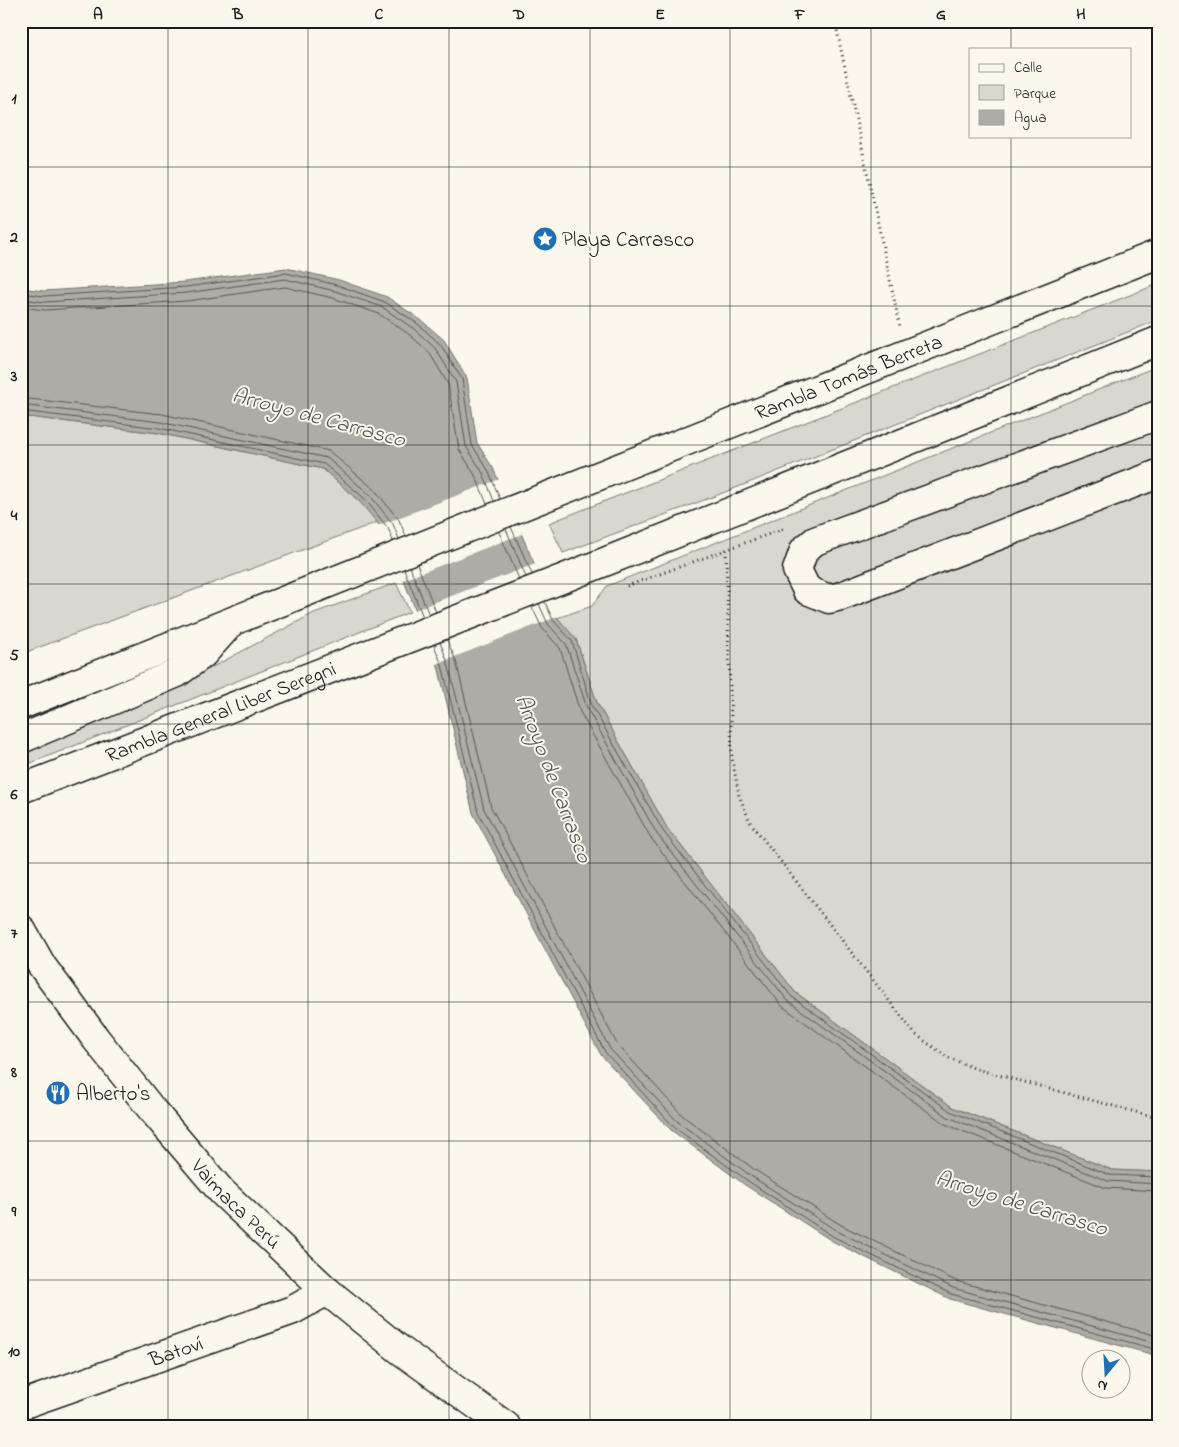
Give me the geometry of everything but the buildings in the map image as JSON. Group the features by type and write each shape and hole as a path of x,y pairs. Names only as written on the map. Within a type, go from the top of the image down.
{"main road":[{"name":"Rambla Tomás Berreta","path":"233,621 540,501 1158,254"},
{"name":"Rambla General Liber Seregni","path":"21,789 572,575 1158,340"},
{"path":"1158,415 815,541 804,550 797,570 807,590 829,599 841,596 1158,474"},
{"path":"21,704 233,621"},
{"path":"21,739 177,673 203,654 233,621"},
{"name":"Vaimaca Perú","path":"21,929 42,966 153,1111 222,1192 327,1291 400,1350 506,1426"},
{"name":"Batoví","path":"21,1405 293,1310 327,1291"}],"path":[{"path":"835,21 900,328"},
{"path":"726,550 732,758 739,795 750,822 915,1034 947,1057 976,1069 1158,1118"}],"green space":[{"path":"1158,284 1158,320 728,491 563,553 549,523"},
{"path":"1158,366 1158,1172 1112,1170 952,1107 795,992 667,828 597,703 576,639 557,618 592,606 607,586"},
{"path":"21,416 158,433 323,469 360,502 378,522 21,654"},
{"path":"396,583 410,612 21,767 21,746 186,681 314,613"}],"water":[{"name":"Arroyo de Carrasco","path":"286,268 339,280 387,297 421,320 444,340 467,378 477,443 493,468 557,617 576,639 597,703 667,828 795,992 952,1107 1112,1170 1158,1172 1158,1356 950,1299 832,1241 745,1185 671,1130 601,1055 473,813 438,666 384,531 360,502 323,469 158,433 21,416 21,288 44,291 185,282"}],"pier":[{"path":"500,479 522,534 400,581 377,526"},
{"path":"535,564 559,616 434,665 412,611"}],"place":[{"name":"Playa Carrasco","path":"545,239"},
{"name":"Alberto's","path":"58,1093"}]}
